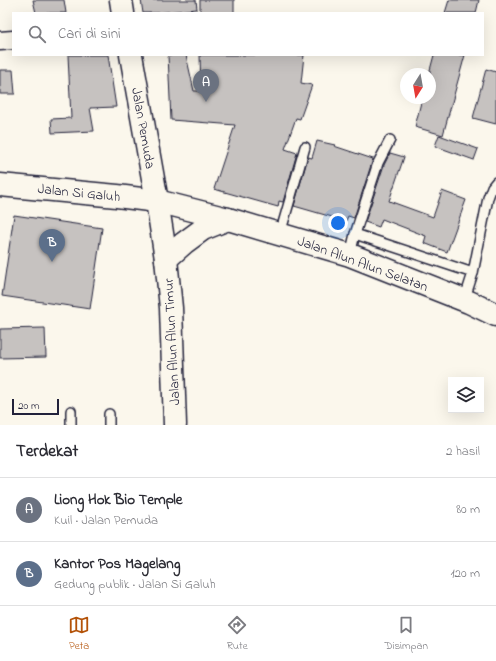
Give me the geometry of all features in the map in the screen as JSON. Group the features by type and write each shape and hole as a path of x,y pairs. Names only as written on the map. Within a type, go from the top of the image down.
{"main road":[{"path":"121,0 124,12"},
{"name":"Jalan Pemuda","path":"131,56 158,200 166,259"},
{"name":"Jalan Si Galuh","path":"0,185 158,200 228,219"},
{"path":"166,259 203,229 228,219"},
{"name":"Jalan Alun Alun Selatan","path":"228,219 350,255 496,315"},
{"name":"Jalan Alun Alun Timur","path":"166,259 171,308 175,425"}],"street":[{"path":"0,41 12,40"}],"lane":[{"path":"350,255 355,234 378,163 390,140"},
{"path":"280,234 305,147"},
{"path":"464,301 473,273 488,198 492,187 496,182"},
{"path":"355,234 473,273"},
{"path":"71,411 71,425"},
{"path":"109,414 109,425"}],"building":[{"path":"33,0 64,0 66,12 36,12"},
{"path":"141,0 196,0 197,9 167,12 143,12"},
{"path":"200,0 234,0 234,12 200,12"},
{"path":"449,0 479,0 476,12 445,12"},
{"path":"68,56 108,56 116,107 90,108 94,131 52,133 51,119 71,118"},
{"path":"168,56 186,56 194,91 201,91 200,56 304,56 301,83 312,85 300,119 296,118 285,149 297,153 283,202 279,201 278,207 214,189 235,125 171,120"},
{"path":"434,56 465,56 443,135 415,127 421,104 436,104 436,68 431,68"},
{"path":"486,69 496,72 496,124 473,118"},
{"path":"0,70 13,70 15,94 0,94"},
{"path":"439,135 478,149 474,160 435,146"},
{"path":"317,141 335,145 334,146 373,159 354,218 348,216 346,221 294,206 308,157 312,158"},
{"path":"390,153 404,157 389,201 433,217 442,191 466,200 447,252 424,243 426,236 382,219 379,227 365,222 384,165"},
{"path":"14,215 102,228 90,309 2,296"},
{"path":"45,328 46,357 0,358 0,329"}],"place":[{"name":"Liong Hok Bio Temple","path":"206,102"},
{"name":"Kantor Pos Magelang","path":"52,262"}]}
